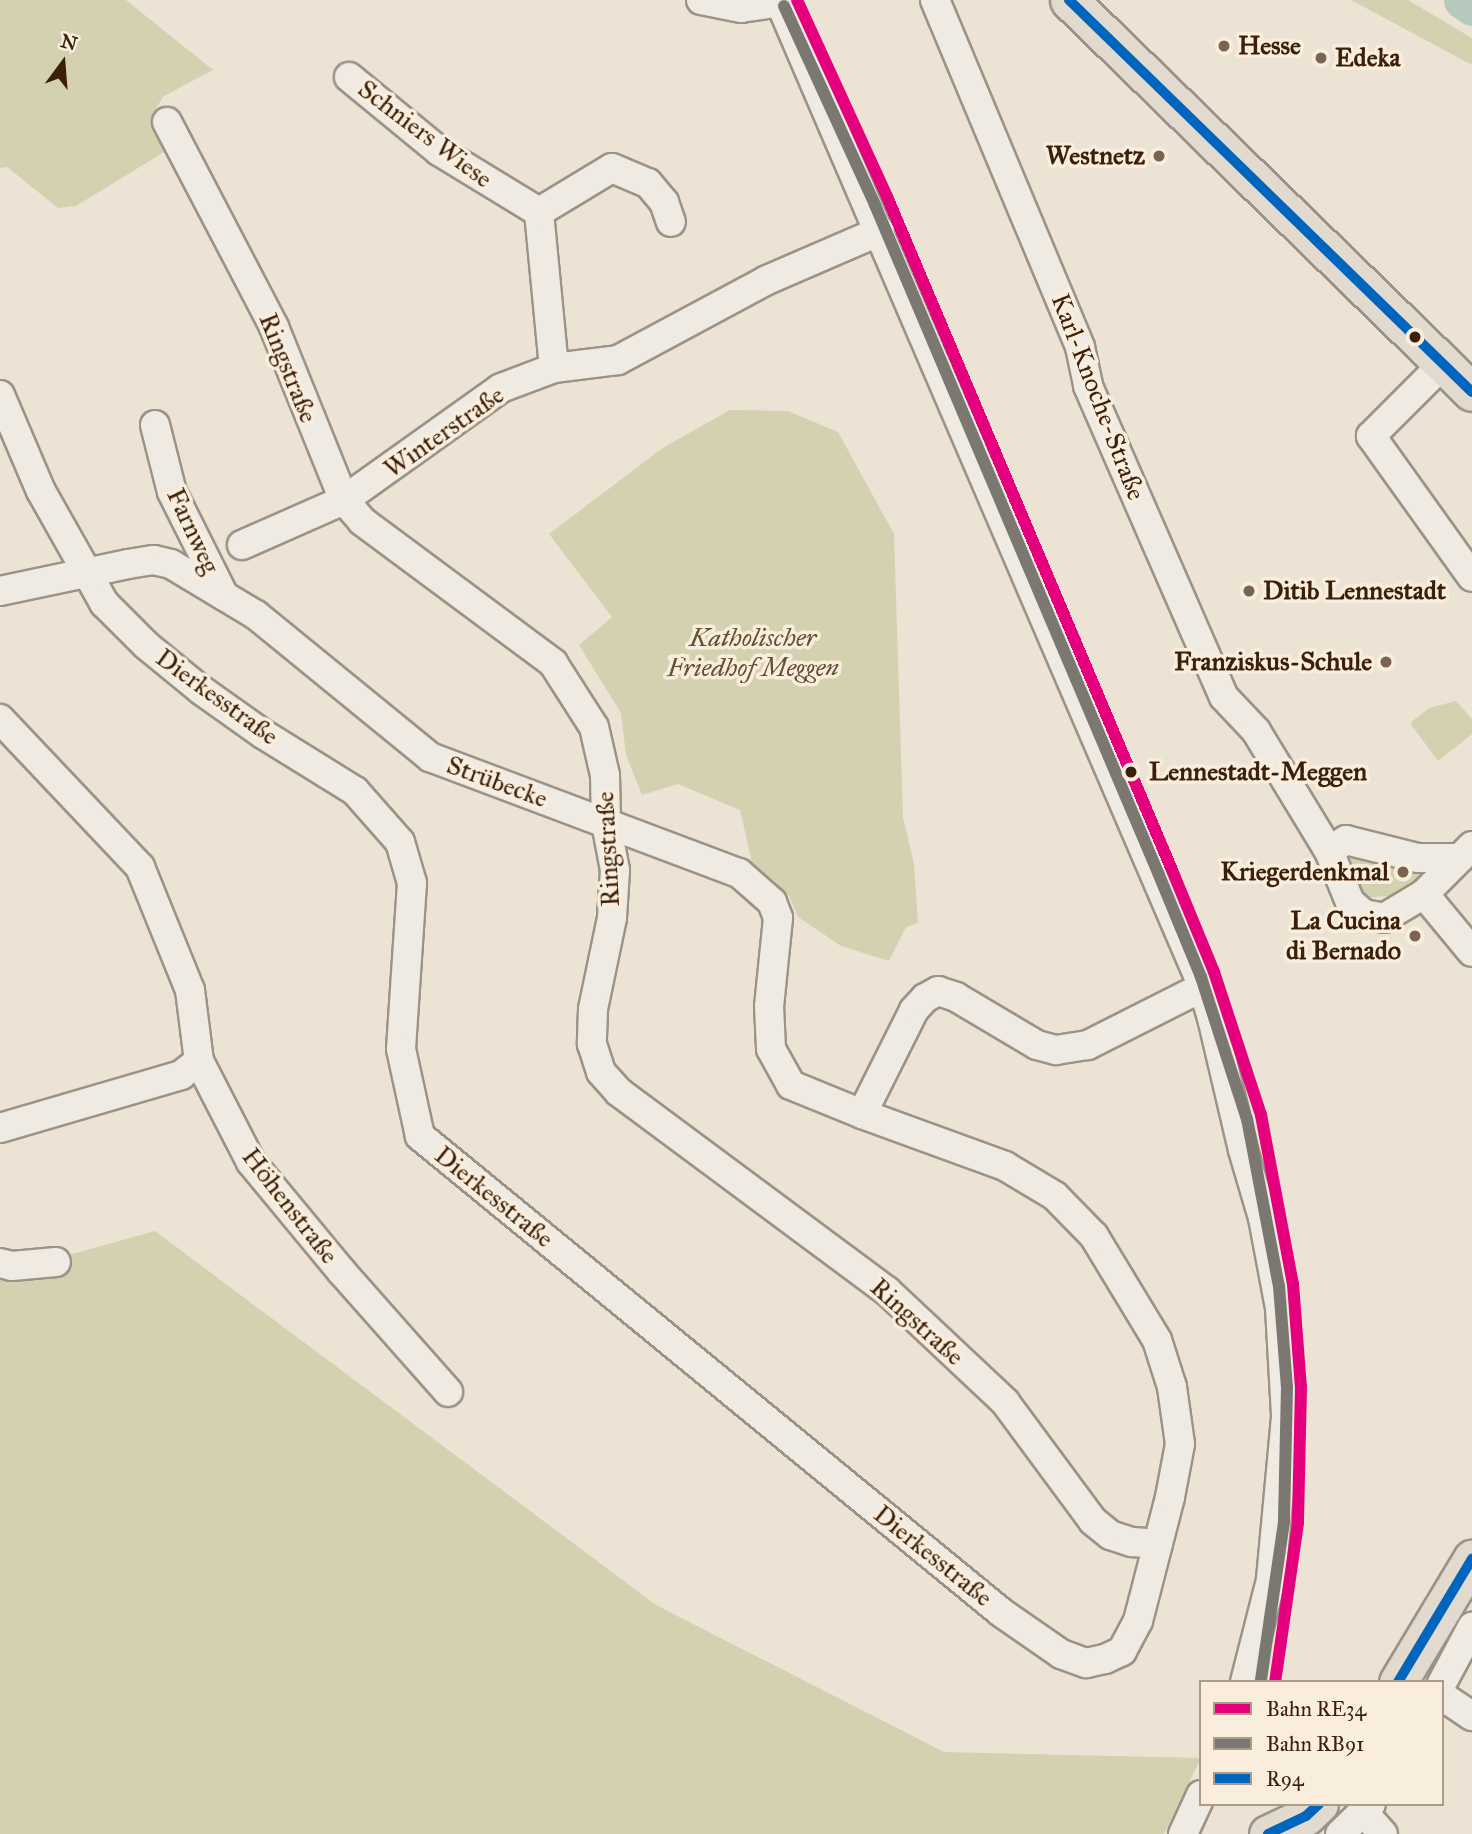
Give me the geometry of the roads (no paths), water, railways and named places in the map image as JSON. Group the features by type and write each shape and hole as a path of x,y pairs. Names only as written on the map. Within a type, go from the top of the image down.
{"main road":[{"path":"1069,0 1472,392"},
{"path":"1399,1680 1472,1559"},
{"path":"1273,1832 1316,1806"}],"street":[{"path":"701,0 741,8 780,1 1203,986 1263,1218 1280,1308 1286,1417 1279,1513 1271,1580 1246,1680"},
{"name":"Karl-Knoche-Straße","path":"935,0 1080,347 1088,386 1224,697 1256,731 1329,852 1350,902 1364,914 1384,918 1424,894 1466,852"},
{"name":"Schniers Wiese","path":"349,77 439,151 539,212"},
{"name":"Ringstraße","path":"167,121 274,327 344,500 362,521 553,663 594,727 605,775 606,823 615,870 612,918 593,1009 592,1044 601,1072 619,1092 887,1291 1005,1402 1093,1521 1110,1535 1132,1542 1158,1544"},
{"path":"554,368 539,212 612,168 648,183 664,202 671,222"},
{"name":"Winterstraße","path":"242,545 344,500 501,388 554,368 618,360 767,280 880,231"},
{"path":"1443,364 1371,436 1472,577"},
{"name":"Dierkesstraße","path":"0,395 41,491 104,603 146,645 263,734 355,791 400,842 412,883 401,1049 420,1136 1002,1613 1060,1654 1086,1663 1105,1659 1122,1651 1138,1621 1180,1444 1172,1387 1157,1340 1094,1236 1055,1196 1005,1166 862,1114"},
{"name":"Farnweg","path":"155,425 172,492 224,596"},
{"name":"Strübecke","path":"0,591 154,560 171,564 256,615 430,757 739,873 772,902 778,918 769,1006 771,1049 791,1085 862,1114"},
{"name":"Höhenstraße","path":"0,719 140,867 190,990 199,1061 251,1162 342,1272 449,1392"},
{"path":"1329,852 1346,840 1418,858 1466,852"},
{"path":"1424,894 1472,951"},
{"path":"862,1114 914,1010 925,998 938,991 956,997 1037,1045 1056,1050 1088,1045 1203,986"},
{"path":"0,1128 181,1075 199,1061"},
{"path":"0,1263 12,1266 56,1262"},
{"path":"1444,1680 1472,1627"},
{"path":"1444,1697 1472,1716"},
{"path":"1183,1832 1199,1799"},
{"path":"1340,1834 1367,1809 1383,1834"}],"waterway":[{"path":"1462,0 1472,7"}],"rail line":[{"name":"RE34","path":"797,0 888,199 1172,870 1214,972 1261,1115 1293,1284 1301,1387 1298,1523 1275,1680"},
{"name":"RB91","path":"784,6 875,205 1159,875 1201,977 1247,1119 1279,1286 1287,1387 1284,1522 1261,1680"}],"place":[{"name":"Hesse","path":"1224,46"},
{"name":"Edeka","path":"1321,58"},
{"name":"Westnetz","path":"1159,156"},
{"name":"Ditib Lennestadt","path":"1249,591"},
{"name":"Franziskus-Schule","path":"1386,662"},
{"name":"Lennestadt-Meggen","path":"1131,772"},
{"name":"Kriegerdenkmal","path":"1403,872"},
{"name":"La Cucina di Bernado","path":"1415,936"}],"park label":[{"name":"Katholischer Friedhof Meggen","path":"753,653"}]}
